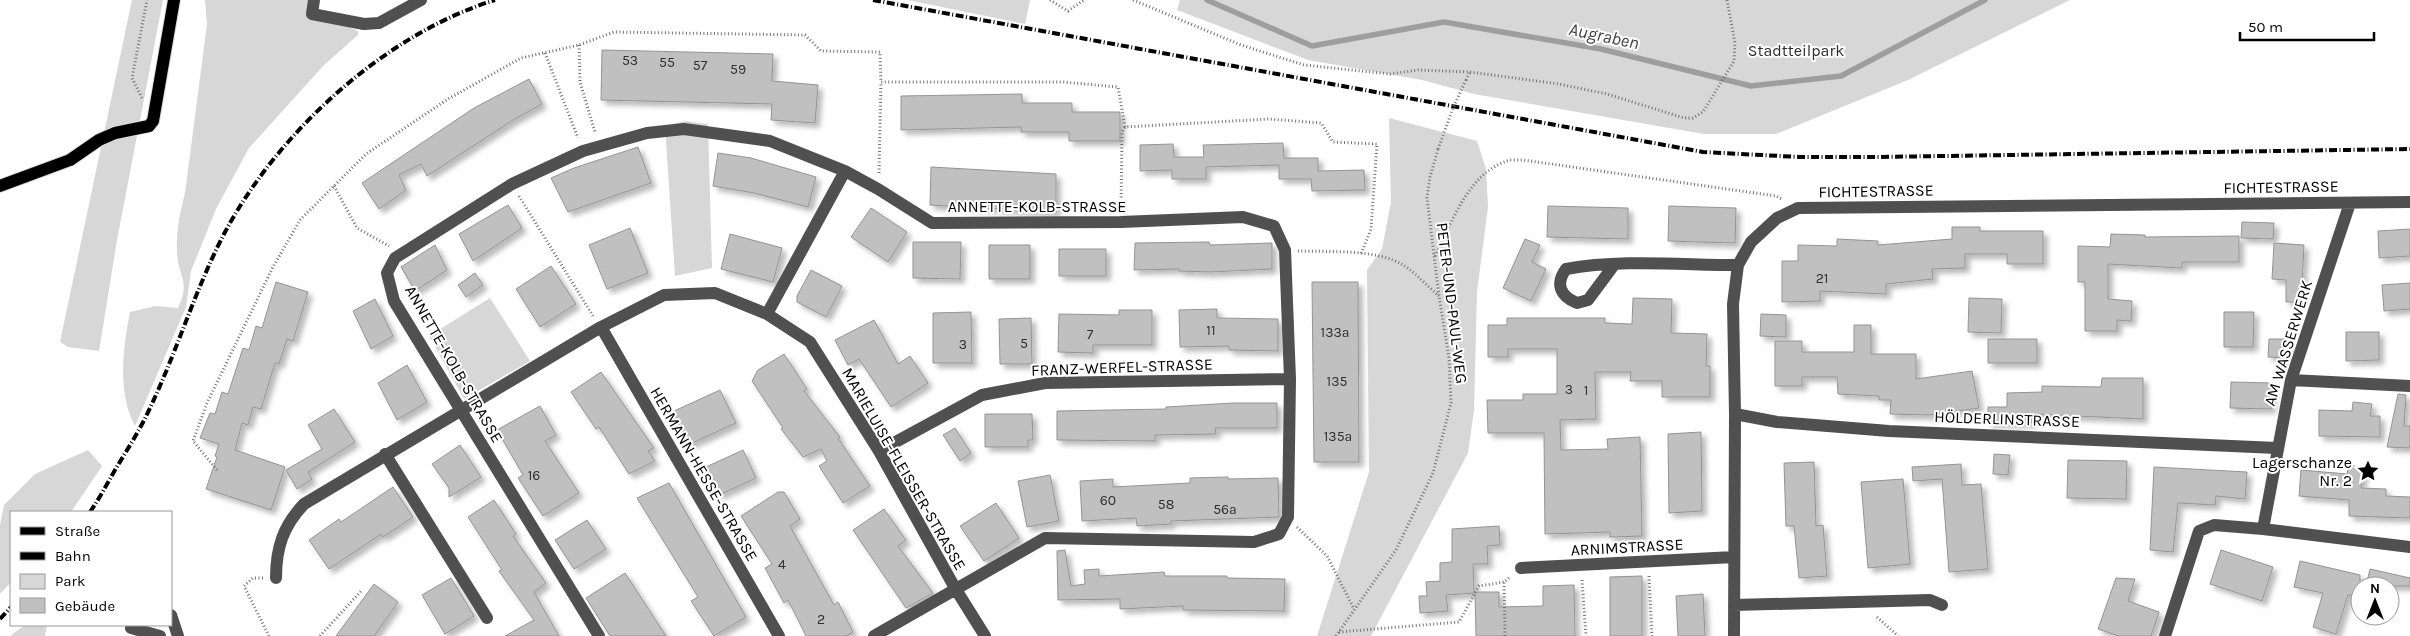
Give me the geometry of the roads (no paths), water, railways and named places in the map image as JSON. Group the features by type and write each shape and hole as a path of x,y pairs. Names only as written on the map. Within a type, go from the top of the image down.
{"main road":[{"path":"0,186 70,160 99,140 115,133 150,126 153,121 174,0"}],"street":[{"path":"314,0 312,14 364,24 378,23 421,0"},
{"name":"ANNETTE-KOLB-STRASSE","path":"599,636 394,301 387,273 395,258 512,184 583,151 646,133 684,128 770,141 844,171 878,189 932,223 1121,222 1243,217 1274,226 1285,250 1290,379 1288,517 1280,534 1254,542 1045,538 955,588"},
{"path":"767,314 844,171"},
{"name":"FICHTESTRASSE","path":"1734,636 1736,414 1733,304 1738,265 1751,242 1777,218 1798,208 2410,202"},
{"name":"AM WASSERWERK","path":"2263,529 2291,380 2350,203"},
{"path":"1614,265 1738,265"},
{"name":"MARIELUISE-FLEISSER-STRASSE","path":"276,578 278,547 283,531 304,504 600,327 664,296 715,292 767,314 810,342 879,451 955,588 985,636"},
{"name":"HERMANN-HESSE-STRASSE","path":"600,327 779,636"},
{"name":"FRANZ-WERFEL-STRASSE","path":"879,451 982,394 1045,383 1290,379"},
{"path":"2291,380 2410,386"},
{"name":"HÖLDERLINSTRASSE","path":"1736,414 1777,422 1889,431 2277,448"},
{"path":"385,454 487,618"},
{"path":"2165,636 2199,531 2214,525 2410,547"},
{"name":"ARNIMSTRASSE","path":"1521,568 1648,563 1734,557"},
{"path":"874,636 955,588"},
{"path":"1734,605 1930,600 1942,605"},
{"path":"172,618 178,636"},
{"path":"131,628 160,636"}],"waterway":[{"name":"Augraben","path":"1207,0 1312,46 1444,22 1601,49 1751,86 1841,76 1985,0"}],"railway":[{"path":"91,511 146,416 224,234 246,196 273,160 304,125 338,92 375,62 414,37 454,16 495,0"},
{"path":"873,0 1703,152 1800,157 1876,157 2410,149"},
{"path":"0,619 10,608"}],"place":[{"name":"Lagerschanze Nr. 2","path":"2368,471"}],"park label":[{"name":"Stadtteilpark","path":"1796,50"}]}
